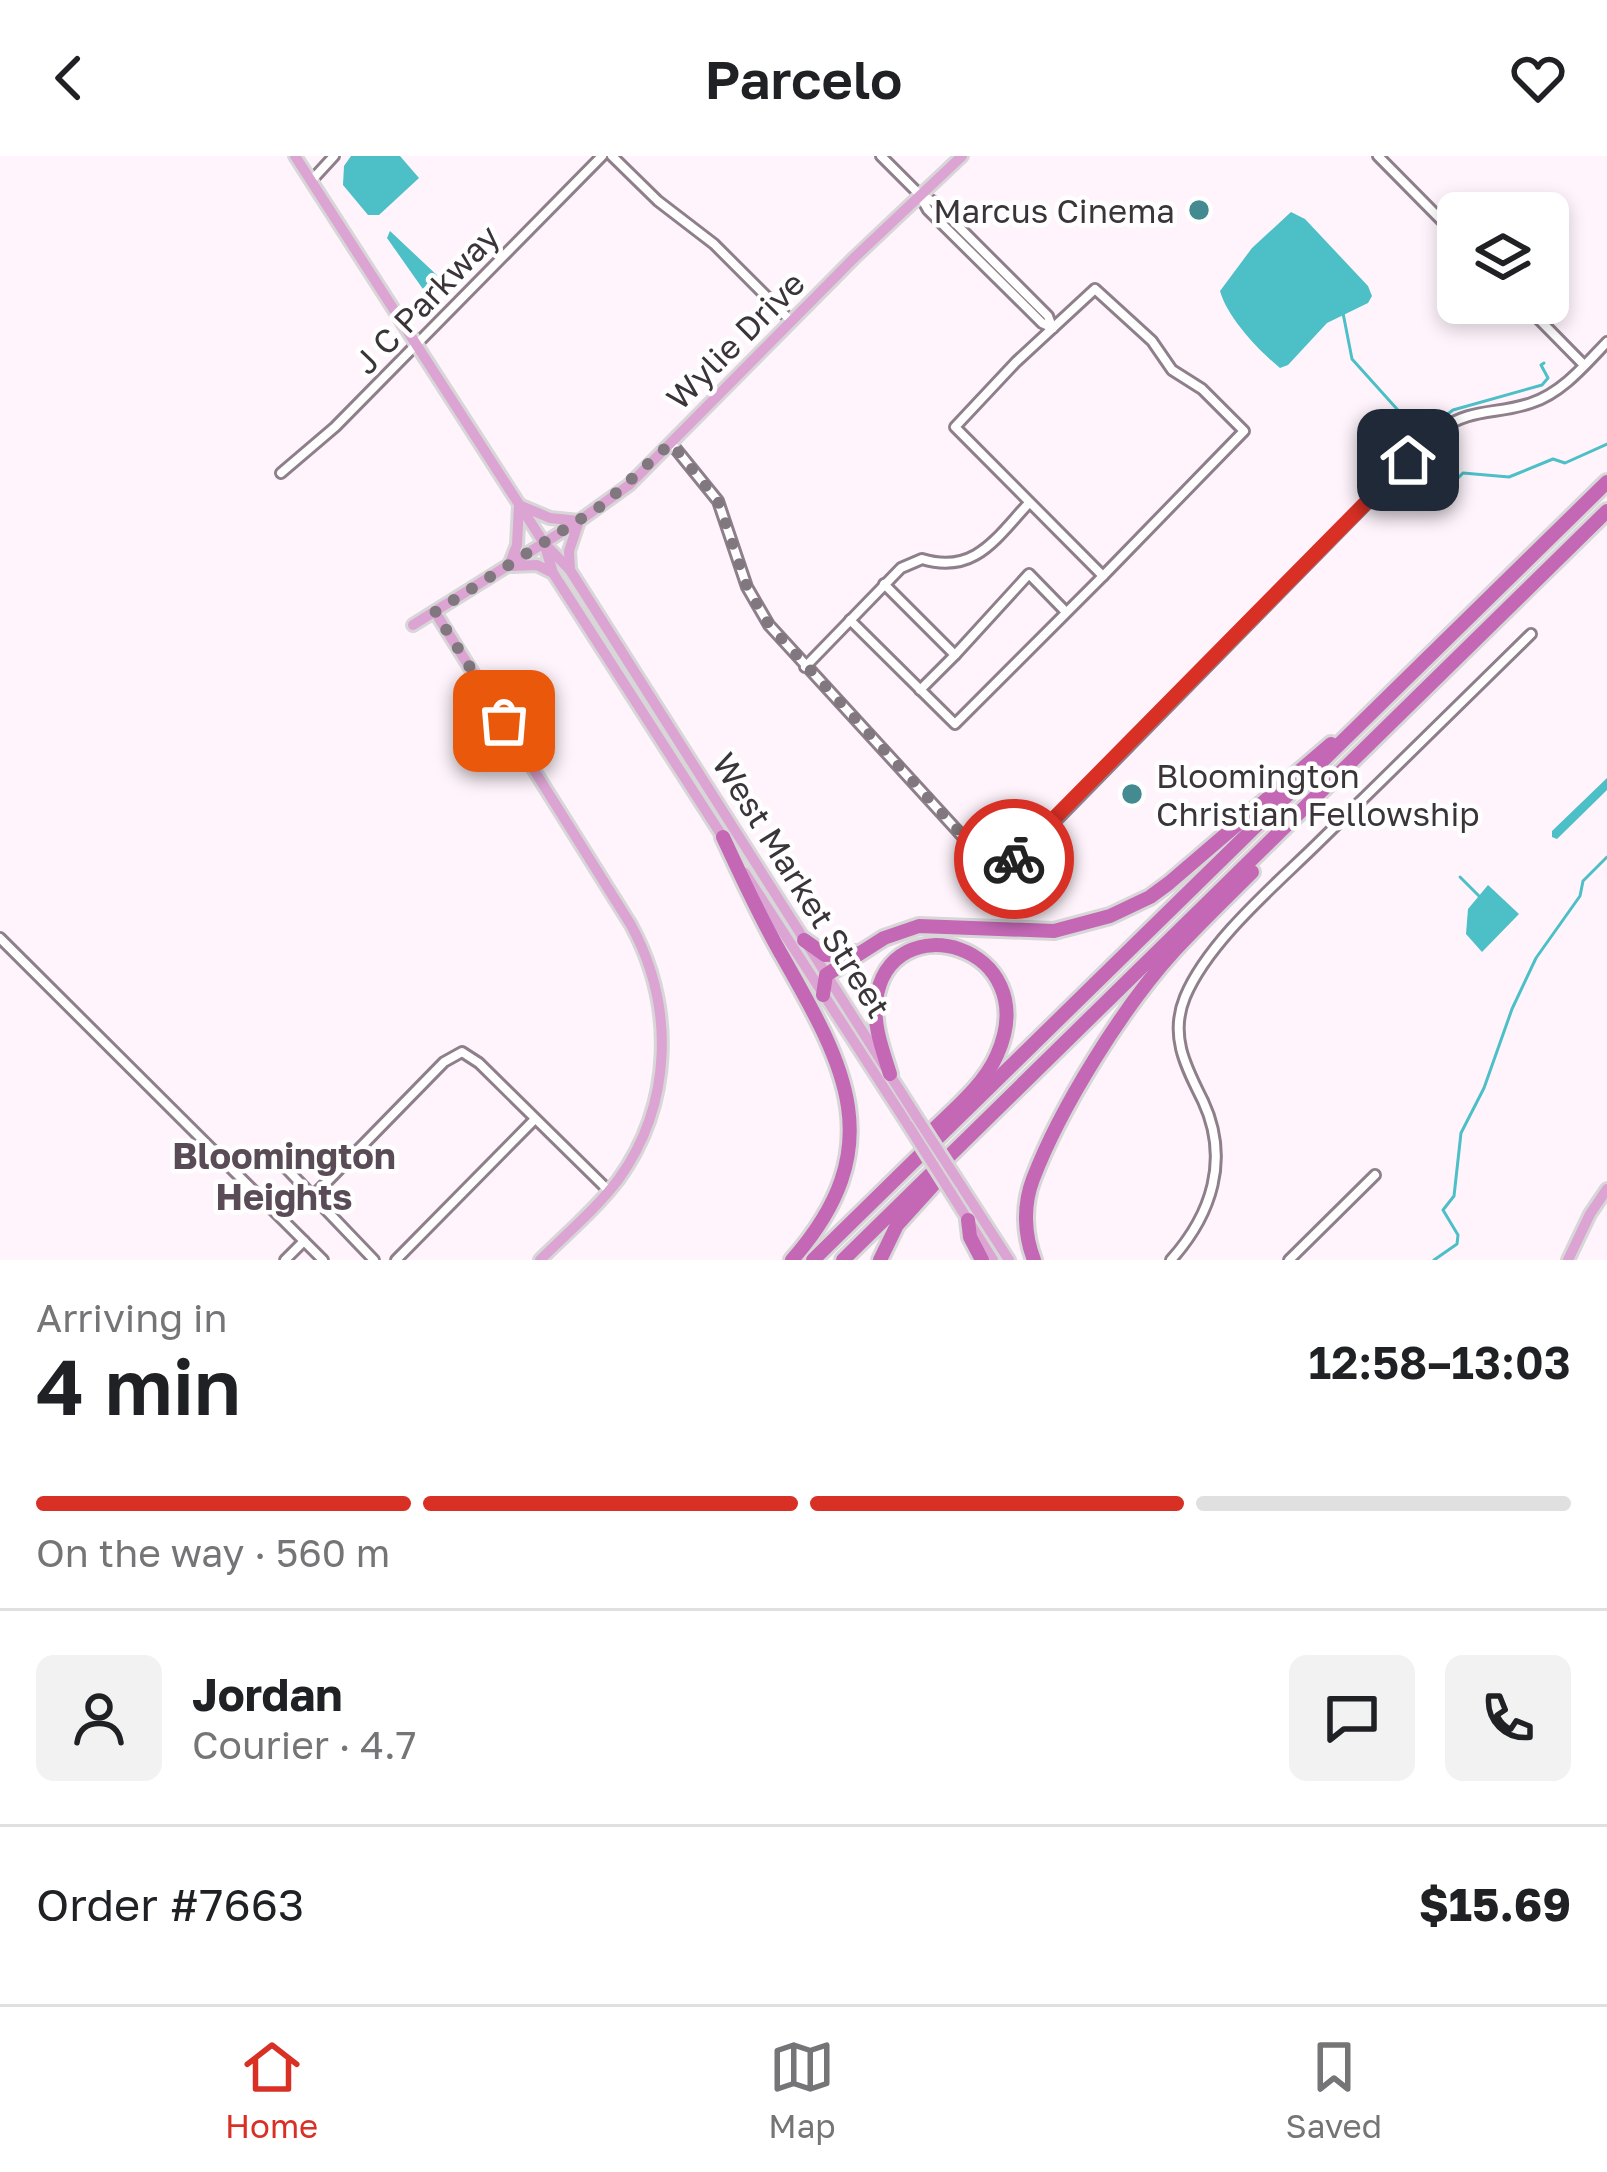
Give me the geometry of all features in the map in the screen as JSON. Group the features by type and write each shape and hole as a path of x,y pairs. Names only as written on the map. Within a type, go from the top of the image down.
{"highway":[{"path":"813,1260 1607,482"},
{"path":"843,1260 1607,511"},
{"path":"824,995 826,974 898,932 919,926 1054,931 1110,916 1150,897 1324,747 1346,738"},
{"path":"1034,1260 1025,1223 1032,1179 1117,1025 1173,952 1271,853 1303,809"},
{"path":"723,837 838,1060 849,1100 850,1139 832,1208 793,1260"},
{"path":"804,940 825,955 860,953"},
{"path":"889,1186 910,1154 979,1084 998,1053 1007,1003 990,967 970,952 947,944 914,950 892,966 876,1005 890,1075"},
{"path":"880,1260 897,1225 957,1160 969,1136"},
{"path":"968,1220 970,1237 982,1260"}],"main road":[{"name":"West Market Street","path":"295,156 544,543 570,570 890,1075 912,1120"},
{"name":"Wylie Drive","path":"413,625 629,485 962,156"},
{"path":"553,574 537,565 508,566 517,545 519,505 550,518 579,521 570,543 570,570"},
{"name":"West Market Street","path":"544,543 553,574 824,995 1009,1260"},
{"path":"435,612 614,895 651,970 662,1029 659,1088 638,1146 609,1191 540,1260"},
{"name":"West Market Street","path":"956,1189 968,1220 993,1260"},
{"path":"1568,1260 1607,1189"}],"street":[{"path":"311,181 334,156"},
{"name":"J C Parkway","path":"281,473 335,427 602,156"},
{"path":"612,156 658,201 711,242 791,321"},
{"path":"881,156 944,225 1042,323 1053,328"},
{"path":"1378,156 1437,216"},
{"path":"850,620 956,724 1103,576 1244,431 1202,389 1172,370 1152,341 1100,290 1089,292 956,424 956,432 1103,576"},
{"path":"1544,324 1584,365"},
{"path":"671,443 718,501 747,587 769,625 978,852 995,861 1012,860 1034,843 1438,430 1473,413 1538,400 1556,390 1607,342"},
{"path":"805,667 910,561 922,559 946,566 963,562 981,552 1029,503"},
{"path":"920,690 1029,574 1066,612"},
{"path":"884,584 955,655"},
{"path":"1172,1260 1201,1221 1217,1165 1208,1115 1180,1052 1180,1017 1191,986 1266,894 1531,634"},
{"path":"0,938 323,1260"},
{"path":"313,1196 444,1062 462,1052 479,1063 609,1191"},
{"path":"396,1260 536,1119"},
{"path":"285,1167 374,1260"},
{"path":"1289,1260 1375,1175"},
{"path":"285,1260 304,1241"},
{"path":"357,1260 365,1252"}],"water":[{"path":"351,156 400,156 419,178 379,215 368,215 343,185 344,166"},
{"path":"1291,212 1305,219 1372,296 1368,303 1327,323 1280,368 1245,333 1220,291 1252,248"},
{"path":"390,231 441,279 425,292 387,238"},
{"path":"1607,778 1607,790 1557,839 1552,837 1552,831"},
{"path":"1488,885 1519,914 1482,952 1466,934 1468,909"}],"waterway":[{"path":"1343,313 1352,359 1423,438"},
{"path":"1385,470 1408,444 1453,410 1542,385 1548,378 1544,363"},
{"path":"1434,446 1441,453 1441,459 1431,463 1439,476 1456,480 1463,473 1509,477 1553,459 1565,463 1607,444"},
{"path":"1434,1260 1457,1244 1458,1235 1443,1210 1454,1196 1461,1133 1484,1088 1512,1009 1536,958 1580,896 1583,881 1607,857"},
{"path":"1460,877 1480,897"}],"way so far":[{"path":"504,721 435,612 604,504 671,443 718,501 747,587 781,640 978,852 995,861 1014,859"}],"place":[{"name":"Marcus Cinema","path":"1199,210"},
{"name":"Bloomington Christian Fellowship","path":"1132,794"}],"district":[{"name":"Bloomington Heights","path":"284,1176"}],"route":[{"path":"1014,859 1408,460"}]}
